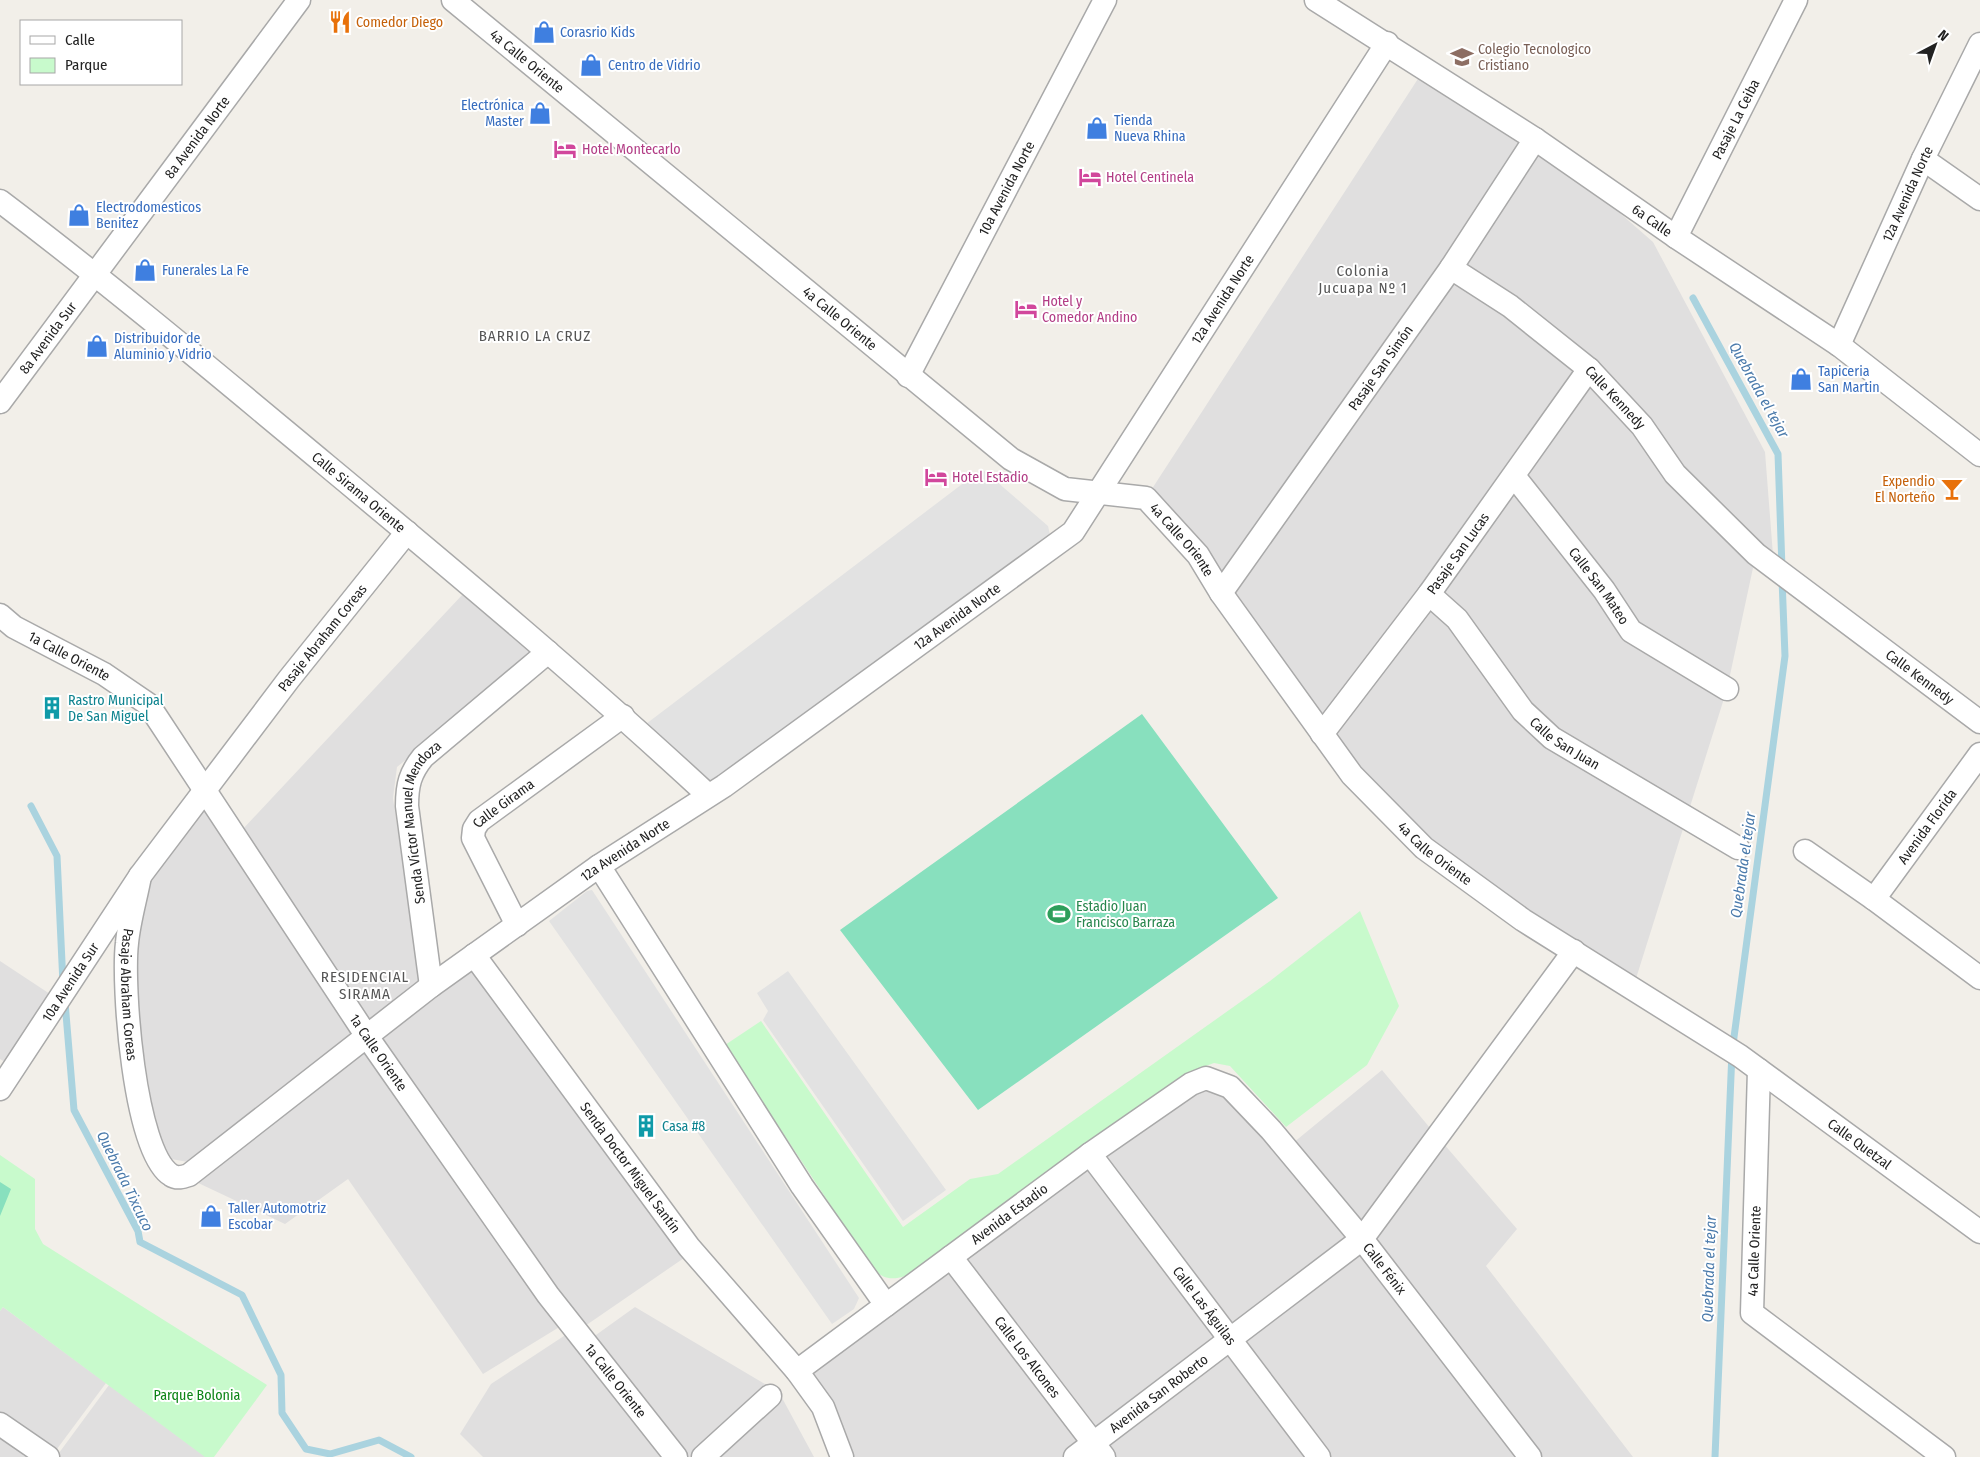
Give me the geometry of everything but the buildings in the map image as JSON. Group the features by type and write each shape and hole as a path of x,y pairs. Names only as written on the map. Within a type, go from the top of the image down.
{"street":[{"name":"8a Avenida Norte","path":"96,274 299,0"},
{"name":"4a Calle Oriente","path":"453,0 1011,459 1065,489 1146,498 1198,555 1221,593 1352,775 1424,848 1523,920 1732,1051"},
{"name":"10a Avenida Norte","path":"908,376 1105,0"},
{"name":"6a Calle","path":"1316,0 1387,43 1536,139 1676,237 1839,345 1980,455"},
{"name":"Pasaje La Ceiba","path":"1676,237 1796,0"},
{"name":"12a Avenida Norte","path":"366,1035 431,986 599,866 724,786 1073,532 1387,43"},
{"name":"12a Avenida Norte","path":"1839,345 1923,159 1980,44"},
{"name":"Pasaje San Simón","path":"1221,593 1451,268 1536,139"},
{"path":"1923,159 1980,199"},
{"name":"Calle Sirama Oriente","path":"0,201 96,274 407,532 623,716 708,795"},
{"name":"Calle Kennedy","path":"1451,268 1510,306 1590,369 1642,426 1676,474 1756,554 1980,722"},
{"name":"8a Avenida Sur","path":"0,402 96,274"},
{"name":"Pasaje San Lucas","path":"1322,734 1430,594 1590,369"},
{"name":"Calle San Mateo","path":"1514,476 1604,590 1631,631 1727,689"},
{"name":"Pasaje Abraham Coreas","path":"366,1035 189,1175 180,1178 170,1175 153,1152 143,1122 128,1016 127,944 140,876 289,679 407,532"},
{"name":"Calle San Juan","path":"1430,594 1457,619 1523,711 1552,738 1738,848"},
{"name":"1a Calle Oriente","path":"0,615 14,627 104,674 143,698 153,710 206,788 366,1035 548,1295 676,1457"},
{"name":"Senda Víctor Manuel Mendoza","path":"431,986 407,806 407,785 413,770 423,758 548,652"},
{"name":"Calle Girama","path":"517,926 473,838 474,829 479,821 623,716"},
{"name":"Avenida Florida","path":"1874,899 1980,754"},
{"path":"1805,851 1874,899 1980,978"},
{"path":"599,866 802,1186 886,1305"},
{"name":"10a Avenida Sur","path":"3,1080 64,992 140,876"},
{"name":"Avenida San Roberto","path":"1075,1457 1099,1450 1230,1339 1362,1239 1574,951"},
{"name":"Senda Doctor Miguel Santín","path":"474,955 689,1246 796,1371 823,1407 842,1457"},
{"name":"Calle Quetzal","path":"1732,1051 1980,1232"},
{"name":"4a Calle Oriente","path":"1759,1070 1752,1313 1944,1457"},
{"name":"Avenida Estadio","path":"796,1371 1090,1154 1191,1084 1206,1078 1230,1087"},
{"name":"Calle Fénix","path":"1230,1087 1271,1130 1362,1239 1530,1457"},
{"name":"Calle Las Águilas","path":"1090,1154 1319,1457"},
{"name":"Calle Los Alcones","path":"951,1257 1099,1450"},
{"path":"703,1457 770,1396"},
{"path":"0,1424 48,1457"}],"shaded area":[{"path":"1425,68 1535,139 1653,242 1765,452 1774,568 1756,554 1727,689 1633,988 1424,848 1146,498"},
{"path":"982,469 1048,526 1050,535 715,781 709,782 642,727"},
{"path":"463,594 537,654 397,767 393,798 420,981 368,1024 242,830"},
{"path":"206,808 352,1036 188,1162 171,1159 158,1140 137,1014 135,945 148,881"},
{"path":"592,890 859,1298 854,1309 832,1324 549,921 587,891"},
{"path":"0,961 50,994 5,1062 0,1059"},
{"path":"472,971 684,1258 585,1326 376,1037"},
{"path":"788,971 946,1190 903,1221 763,1020 768,1011 757,993"},
{"path":"365,1048 561,1326 483,1374 348,1179 285,1224 194,1181"},
{"path":"1382,1070 1430,1128 1360,1229 1293,1143"},
{"path":"1206,1085 1236,1094 1358,1234 1231,1331 1098,1155"},
{"path":"1437,1136 1517,1229 1486,1266 1633,1457 1532,1457 1364,1239"},
{"path":"1089,1159 1224,1339 1094,1436 958,1257"},
{"path":"1360,1245 1524,1457 1326,1457 1237,1340"},
{"path":"950,1263 1085,1441 1066,1457 848,1457 803,1372"},
{"path":"3,1307 106,1383 51,1457 0,1422 0,1311"},
{"path":"635,1307 770,1387 690,1457 685,1457 589,1340"},
{"path":"570,1332 667,1457 483,1457 460,1434 491,1384"},
{"path":"1229,1346 1312,1457 1111,1457 1100,1443"},
{"path":"109,1385 206,1457 56,1457"},
{"path":"781,1396 814,1457 712,1457"},
{"path":"0,1425 44,1457 0,1457"}],"green space":[{"name":"Estadio Juan Francisco Barraza","path":"1142,714 1278,898 978,1110 840,930"},
{"path":"1360,911 1399,1006 1367,1065 1286,1127 1230,1066 1214,1063 1203,1067 905,1276 890,1278 882,1276 870,1265 725,1045 761,1021 903,1227 970,1179 998,1174 1270,981"},
{"name":"Parque Bolonia","path":"0,1155 35,1179 35,1229 43,1244 267,1385 214,1457 205,1457 3,1307 0,1311"},
{"path":"0,1182 11,1189 0,1216"}],"waterway":[{"name":"Quebrada el tejar","path":"1693,298 1778,454 1782,568"},
{"name":"Quebrada el tejar","path":"1715,1457 1732,1052 1785,656 1782,579"},
{"name":"Quebrada Tixcuco","path":"31,806 57,856 63,984"},
{"name":"Quebrada Tixcuco","path":"65,1002 74,1110 138,1231 140,1242 242,1295 281,1375 282,1413 306,1449 330,1454 379,1440 411,1457"}],"place":[{"name":"Comedor Diego","path":"340,22"},
{"name":"Corasrio Kids","path":"544,32"},
{"name":"Colegio Tecnologico Cristiano","path":"1462,57"},
{"name":"Centro de Vidrio","path":"591,65"},
{"name":"Electrónica Master","path":"540,113"},
{"name":"Tienda Nueva Rhina","path":"1097,128"},
{"name":"Hotel Montecarlo","path":"565,149"},
{"name":"Hotel Centinela","path":"1090,177"},
{"name":"Electrodomesticos Benitez","path":"79,215"},
{"name":"Funerales La Fe","path":"145,270"},
{"name":"Hotel y Comedor Andino","path":"1026,309"},
{"name":"Distribuidor de Aluminio y Vidrio","path":"97,346"},
{"name":"Tapiceria San Martin","path":"1801,379"},
{"name":"Hotel Estadio","path":"936,477"},
{"name":"Expendio El Norteño","path":"1952,489"},
{"name":"Rastro Municipal De San Miguel","path":"52,708"},
{"name":"Estadio Juan Francisco Barraza","path":"1059,914"},
{"name":"Casa #8","path":"646,1126"},
{"name":"Taller Automotriz Escobar","path":"211,1216"}],"district":[{"name":"Colonia Jucuapa Nº 1","path":"1363,280"},
{"name":"BARRIO LA CRUZ","path":"535,336"},
{"name":"RESIDENCIAL SIRAMA","path":"365,986"}]}
